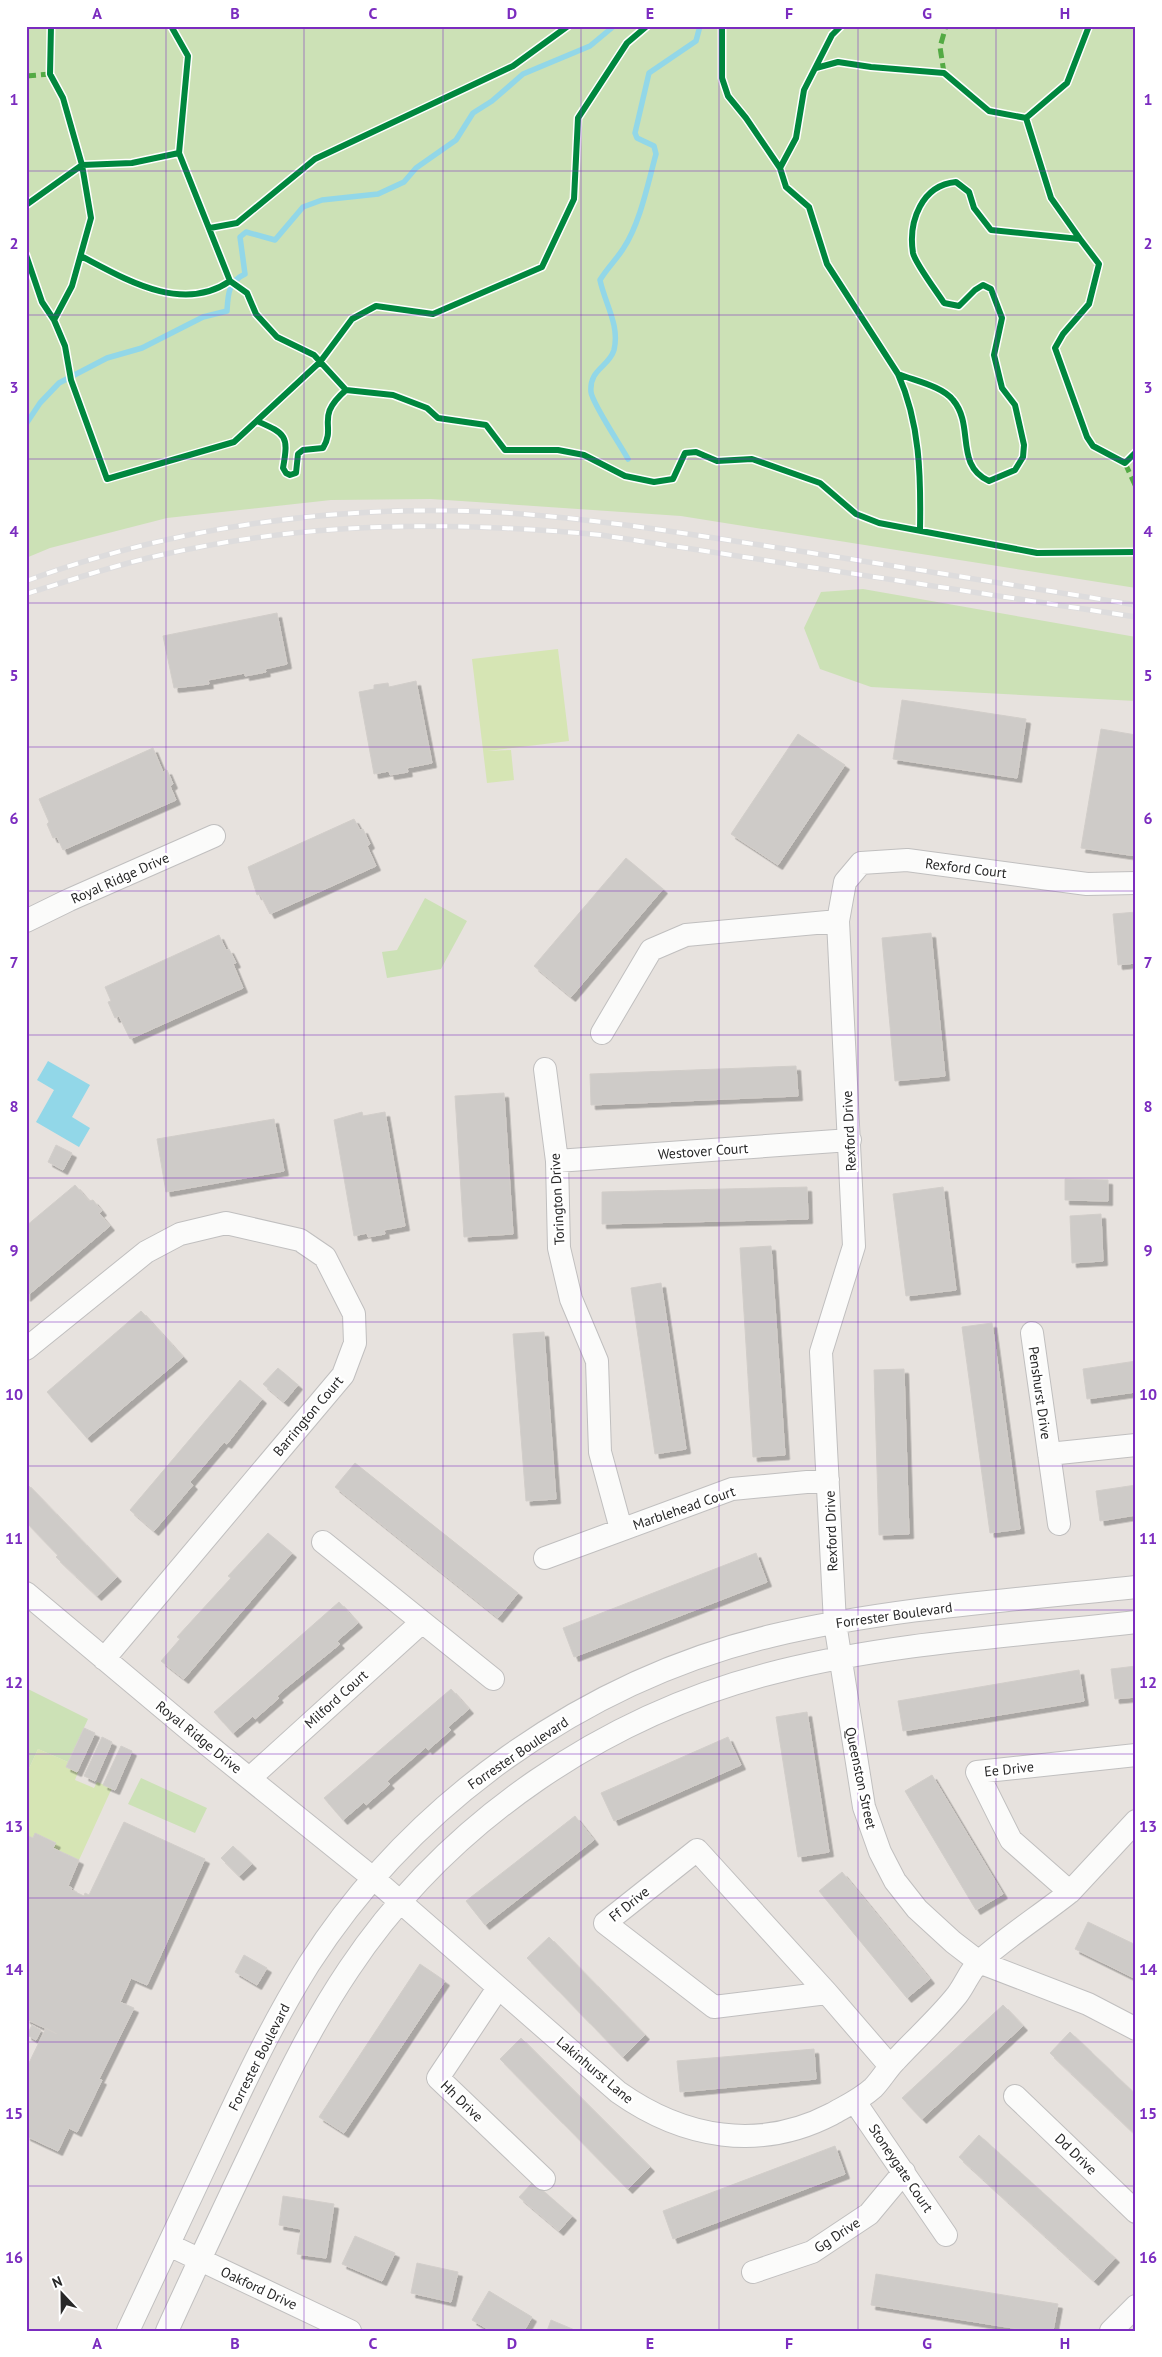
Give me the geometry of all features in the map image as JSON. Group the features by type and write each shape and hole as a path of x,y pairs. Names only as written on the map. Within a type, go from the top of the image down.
{"street":[{"name":"Royal Ridge Drive","path":"26,921 214,836"},
{"name":"Rexford Court","path":"838,921 845,882 861,863 907,860 1087,884 1136,883"},
{"path":"602,1033 650,950 686,935 838,921"},
{"name":"Rexford Drive","path":"835,1623 821,1352 854,1246 838,921"},
{"name":"Torington Drive","path":"544,1070 557,1161 559,1248 571,1299 597,1361 600,1452 621,1529"},
{"name":"Westover Court","path":"557,1161 850,1140"},
{"name":"Barrington Court","path":"26,1349 146,1252 180,1234 223,1223 300,1240 317,1251 325,1257 354,1314 354,1343 343,1375 104,1659"},
{"name":"Penshurst Drive","path":"1032,1333 1059,1524"},
{"name":"Penshurst Drive","path":"1049,1454 1136,1445"},
{"name":"Marblehead Court","path":"545,1558 732,1489 828,1480"},
{"path":"323,1542 493,1679"},
{"name":"Forrester Boulevard","path":"128,2331 249,2073 280,2013 321,1947 374,1878 440,1810 486,1772 579,1713 622,1690 673,1668 768,1637 886,1614 1136,1586"},
{"name":"Royal Ridge Drive","path":"26,1593 104,1659 374,1878"},
{"name":"Milford Court","path":"250,1778 422,1622"},
{"path":"167,2331 311,2030 350,1967 400,1901 465,1836 508,1800 596,1744 638,1721 686,1701 777,1671 891,1650 1136,1622"},
{"name":"Queenston Street","path":"835,1623 864,1807 880,1852 895,1881 917,1909 953,1942 979,1962 1088,2004 1136,2029"},
{"name":"Ee Drive","path":"1070,1892 1011,1840 977,1772 1136,1755"},
{"path":"979,1962 1070,1892 1136,1821"},
{"name":"Ff Drive","path":"827,1993 714,2007 605,1923 697,1850 827,1993 890,2066"},
{"name":"Lakinhurst Lane","path":"374,1878 618,2092 640,2107 685,2128 708,2133 735,2136 782,2132 820,2120 856,2102 873,2088 890,2066 957,1995 979,1962"},
{"name":"Hh Drive","path":"498,1988 438,2078 544,2179"},
{"name":"Dd Drive","path":"1015,2096 1136,2212"},
{"name":"Stoneygate Court","path":"856,2102 946,2235"},
{"name":"Gg Drive","path":"753,2272 812,2252 869,2214 904,2172"},
{"name":"Oakford Drive","path":"168,2245 350,2331"},
{"path":"1110,2331 1136,2306"}],"green space":[{"path":"26,26 1136,26 1136,588 681,516 431,499 331,500 167,518 50,548 26,558"},
{"path":"863,589 1136,637 1136,701 871,687 820,669 804,628 821,592"},
{"path":"558,649 569,741 487,751 511,750 514,780 487,783 472,659"},
{"path":"425,898 467,921 441,969 387,978 382,952 397,950"},
{"path":"26,1688 88,1719 68,1762 38,1749 26,1775"},
{"path":"38,1749 68,1762 66,1767 78,1772 75,1780 94,1788 97,1782 112,1788 79,1860 53,1848 55,1842 36,1834 33,1838 26,1835 26,1775"},
{"path":"141,1778 207,1808 195,1833 128,1804"}],"water":[{"path":"48,1061 90,1085 72,1117 90,1128 79,1147 36,1122 54,1090 37,1080"}],"building":[{"path":"277,613 287,664 265,669 266,672 245,676 245,673 208,680 209,684 174,688 163,636"},
{"path":"416,681 432,763 407,768 408,772 390,775 389,771 374,774 359,692 374,689 374,685 388,683 389,687"},
{"path":"902,700 1026,719 1017,778 893,759"},
{"path":"1101,729 1136,735 1136,856 1081,848"},
{"path":"798,734 845,765 778,865 731,834"},
{"path":"153,748 163,772 167,770 173,784 170,786 176,800 63,850 57,837 53,838 47,824 49,822 39,799"},
{"path":"354,819 360,830 363,829 370,844 367,846 376,866 270,914 260,894 257,895 248,867"},
{"path":"626,858 663,889 571,997 534,966"},
{"path":"1136,912 1136,963 1118,965 1113,914"},
{"path":"931,933 945,1076 895,1081 882,938"},
{"path":"219,935 226,950 229,949 236,963 233,964 243,988 130,1039 119,1016 115,1018 108,1002 111,1001 105,987"},
{"path":"796,1066 798,1096 591,1105 590,1074"},
{"path":"504,1093 513,1234 464,1237 455,1096"},
{"path":"362,1112 363,1116 385,1112 405,1226 384,1230 385,1234 368,1237 367,1233 354,1236 334,1120"},
{"path":"274,1119 284,1171 166,1192 157,1139"},
{"path":"56,1145 72,1153 63,1170 48,1162"},
{"path":"1065,1179 1108,1180 1108,1201 1065,1200"},
{"path":"75,1185 89,1201 93,1200 102,1211 99,1213 110,1226 26,1297 26,1226"},
{"path":"807,1187 808,1219 602,1224 602,1192"},
{"path":"943,1187 956,1290 906,1296 893,1194"},
{"path":"1101,1214 1103,1261 1072,1263 1070,1216"},
{"path":"771,1246 785,1455 753,1457 740,1248"},
{"path":"661,1283 686,1449 655,1454 631,1288"},
{"path":"141,1311 183,1357 87,1438 47,1392"},
{"path":"992,1323 1020,1529 990,1533 962,1327"},
{"path":"544,1332 556,1499 526,1501 513,1334"},
{"path":"1136,1361 1136,1392 1087,1399 1083,1369"},
{"path":"278,1368 298,1385 284,1402 263,1384"},
{"path":"904,1369 909,1534 879,1535 874,1370"},
{"path":"240,1380 262,1399 227,1444 224,1442 190,1482 193,1485 154,1531 130,1510"},
{"path":"355,1463 518,1593 498,1618 335,1487"},
{"path":"26,1483 117,1577 97,1596 56,1557 58,1555 26,1522"},
{"path":"1136,1485 1136,1515 1100,1521 1096,1491"},
{"path":"268,1533 292,1553 184,1679 161,1661 180,1639 177,1637 231,1578 228,1576"},
{"path":"756,1553 767,1582 574,1657 563,1628"},
{"path":"339,1602 358,1623 337,1641 340,1644 286,1688 277,1696 279,1698 255,1719 253,1716 233,1733 214,1712"},
{"path":"1136,1666 1136,1697 1115,1699 1111,1669"},
{"path":"1079,1670 1084,1701 903,1731 898,1701"},
{"path":"451,1689 469,1709 448,1727 451,1730 428,1750 426,1747 387,1781 390,1784 366,1805 364,1802 343,1820 324,1798"},
{"path":"807,1712 829,1852 798,1857 776,1717"},
{"path":"84,1728 95,1733 77,1772 66,1767"},
{"path":"102,1737 112,1742 95,1781 84,1776"},
{"path":"728,1737 741,1765 614,1821 601,1793"},
{"path":"121,1746 132,1751 115,1790 103,1785"},
{"path":"932,1775 1003,1894 976,1910 905,1791"},
{"path":"575,1816 594,1840 485,1925 466,1901"},
{"path":"124,1822 205,1859 147,1985 131,1978 120,2002 134,2008 99,2079 102,2080 77,2132 69,2128 58,2151 26,2136 26,2069 46,2029 26,2019 26,1835 33,1838 35,1833 56,1843 53,1848 79,1860 68,1886 72,1888 71,1890 84,1896 85,1893 89,1895"},
{"path":"233,1846 252,1864 239,1876 221,1858"},
{"path":"842,1872 930,1979 907,1998 819,1891"},
{"path":"1088,1922 1136,1945 1136,1979 1075,1949"},
{"path":"549,1937 645,2035 623,2057 527,1958"},
{"path":"244,1955 267,1968 257,1985 235,1972"},
{"path":"420,1964 445,1981 344,2133 319,2117"},
{"path":"1003,2005 1023,2026 922,2119 902,2098"},
{"path":"32,2025 41,2030 36,2040 27,2035"},
{"path":"1070,2032 1136,2095 1136,2135 1050,2053"},
{"path":"521,2038 650,2167 628,2189 500,2059"},
{"path":"814,2049 816,2079 680,2092 677,2061"},
{"path":"979,2135 1115,2258 1094,2281 959,2157"},
{"path":"835,2146 845,2174 673,2239 663,2211"},
{"path":"533,2182 572,2216 559,2231 519,2197"},
{"path":"283,2196 334,2204 326,2258 297,2254 301,2229 279,2225"},
{"path":"355,2236 395,2253 382,2281 342,2264"},
{"path":"417,2263 458,2272 451,2302 411,2293"},
{"path":"876,2274 1058,2304 1053,2331 1031,2331 871,2305"},
{"path":"489,2291 532,2317 524,2331 491,2331 472,2320"},
{"path":"551,2320 577,2331 547,2331"}],"waterway":[{"path":"26,424 40,403 59,383 107,358 142,348 203,317 227,311 230,289 235,281 245,274 240,237 246,232 275,240 303,207 322,200 378,194 404,182 416,168 456,140 473,113 492,101 523,74 590,46 614,26"},
{"path":"628,459 601,415 591,392 593,378 611,356 615,341 614,323 600,280 623,249 634,228 643,203 656,154 654,146 637,138 635,133 649,73 696,41 700,26"}],"railway":[{"path":"26,581 82,562 139,546 197,533 315,516 434,510 533,515 653,529 1136,605"},
{"path":"26,594 127,563 217,544 272,536 380,527 489,527 601,535 1136,617"}],"marked path":[{"path":"944,73 940,47 946,26"},
{"path":"26,76 50,74"},
{"path":"1125,463 1136,487"}],"cycle path":[{"path":"51,26 50,74 63,98 82,165 91,218 72,286 54,320"},
{"path":"171,26 188,56 179,153 230,281 247,293 256,314 277,337 314,355 346,390 393,395 427,408 438,418 486,425 505,450 558,450 584,455 625,476 654,482 673,479 685,453 696,452 717,461 752,459 820,483 856,514 879,523 1037,553 1136,552"},
{"path":"210,228 237,223 315,159 513,66 568,26"},
{"path":"26,255 42,302 54,320 65,346 71,380 107,479 234,442 320,362 352,319 376,306 433,314 542,267 574,199 578,118 627,43 647,26"},
{"path":"722,26 722,78 728,96 746,118 780,168 786,187 809,207 827,264 898,374 911,411 918,450 920,530"},
{"path":"780,168 796,138 804,90 832,35 841,26"},
{"path":"816,68 838,62 871,67 944,73 989,111 1026,118 1067,83 1089,26"},
{"path":"1026,118 1051,198 1080,239"},
{"path":"26,205 82,165 132,163 179,153"},
{"path":"898,374 935,387 953,400 963,421 968,455 978,474 989,481 1015,470 1023,457 1024,445 1015,405 1002,388 994,355 1002,318 991,289 983,285 975,290 959,306 944,303 913,253 912,241 915,217 926,197 934,190 956,182 969,192 974,208 991,230 1080,239 1099,264 1089,304 1063,334 1055,348 1087,437 1093,446 1125,463 1136,452"},
{"path":"81,256 135,283 173,294 193,294 212,290 230,281"},
{"path":"257,421 280,433 285,442 286,449 283,468 290,475 296,473 298,454 303,450 323,448 327,440 328,415 336,400 346,390"}]}
